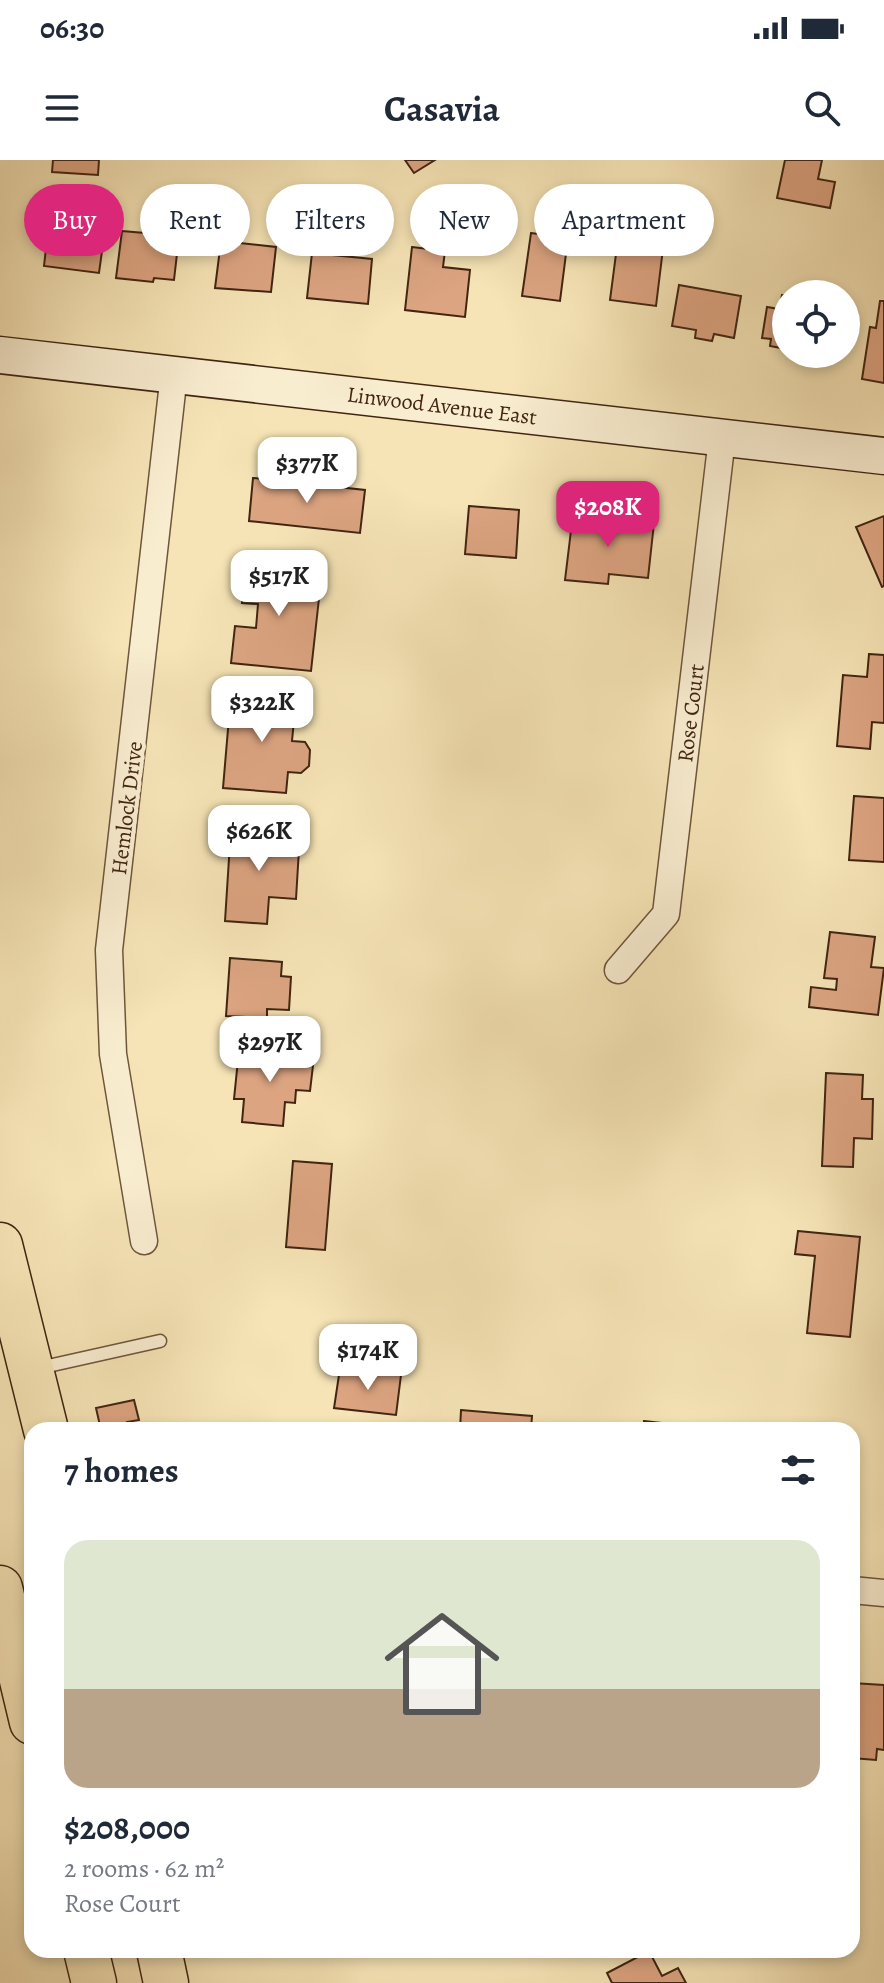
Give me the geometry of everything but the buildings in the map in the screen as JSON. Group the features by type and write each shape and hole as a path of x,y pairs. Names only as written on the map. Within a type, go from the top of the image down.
{"highway":[{"path":"0,1245 44,1422"},
{"path":"0,1588 24,1688"},
{"path":"88,1958 94,1983"},
{"path":"161,1958 166,1983"}],"main road":[{"name":"Linwood Avenue East","path":"0,355 884,456"}],"street":[{"name":"Hemlock Drive","path":"144,1241 113,1054 109,950 174,374"},
{"name":"Rose Court","path":"618,970 666,914 722,438"},
{"path":"860,1591 884,1593"}],"lane":[{"path":"32,1369 160,1341"}]}
